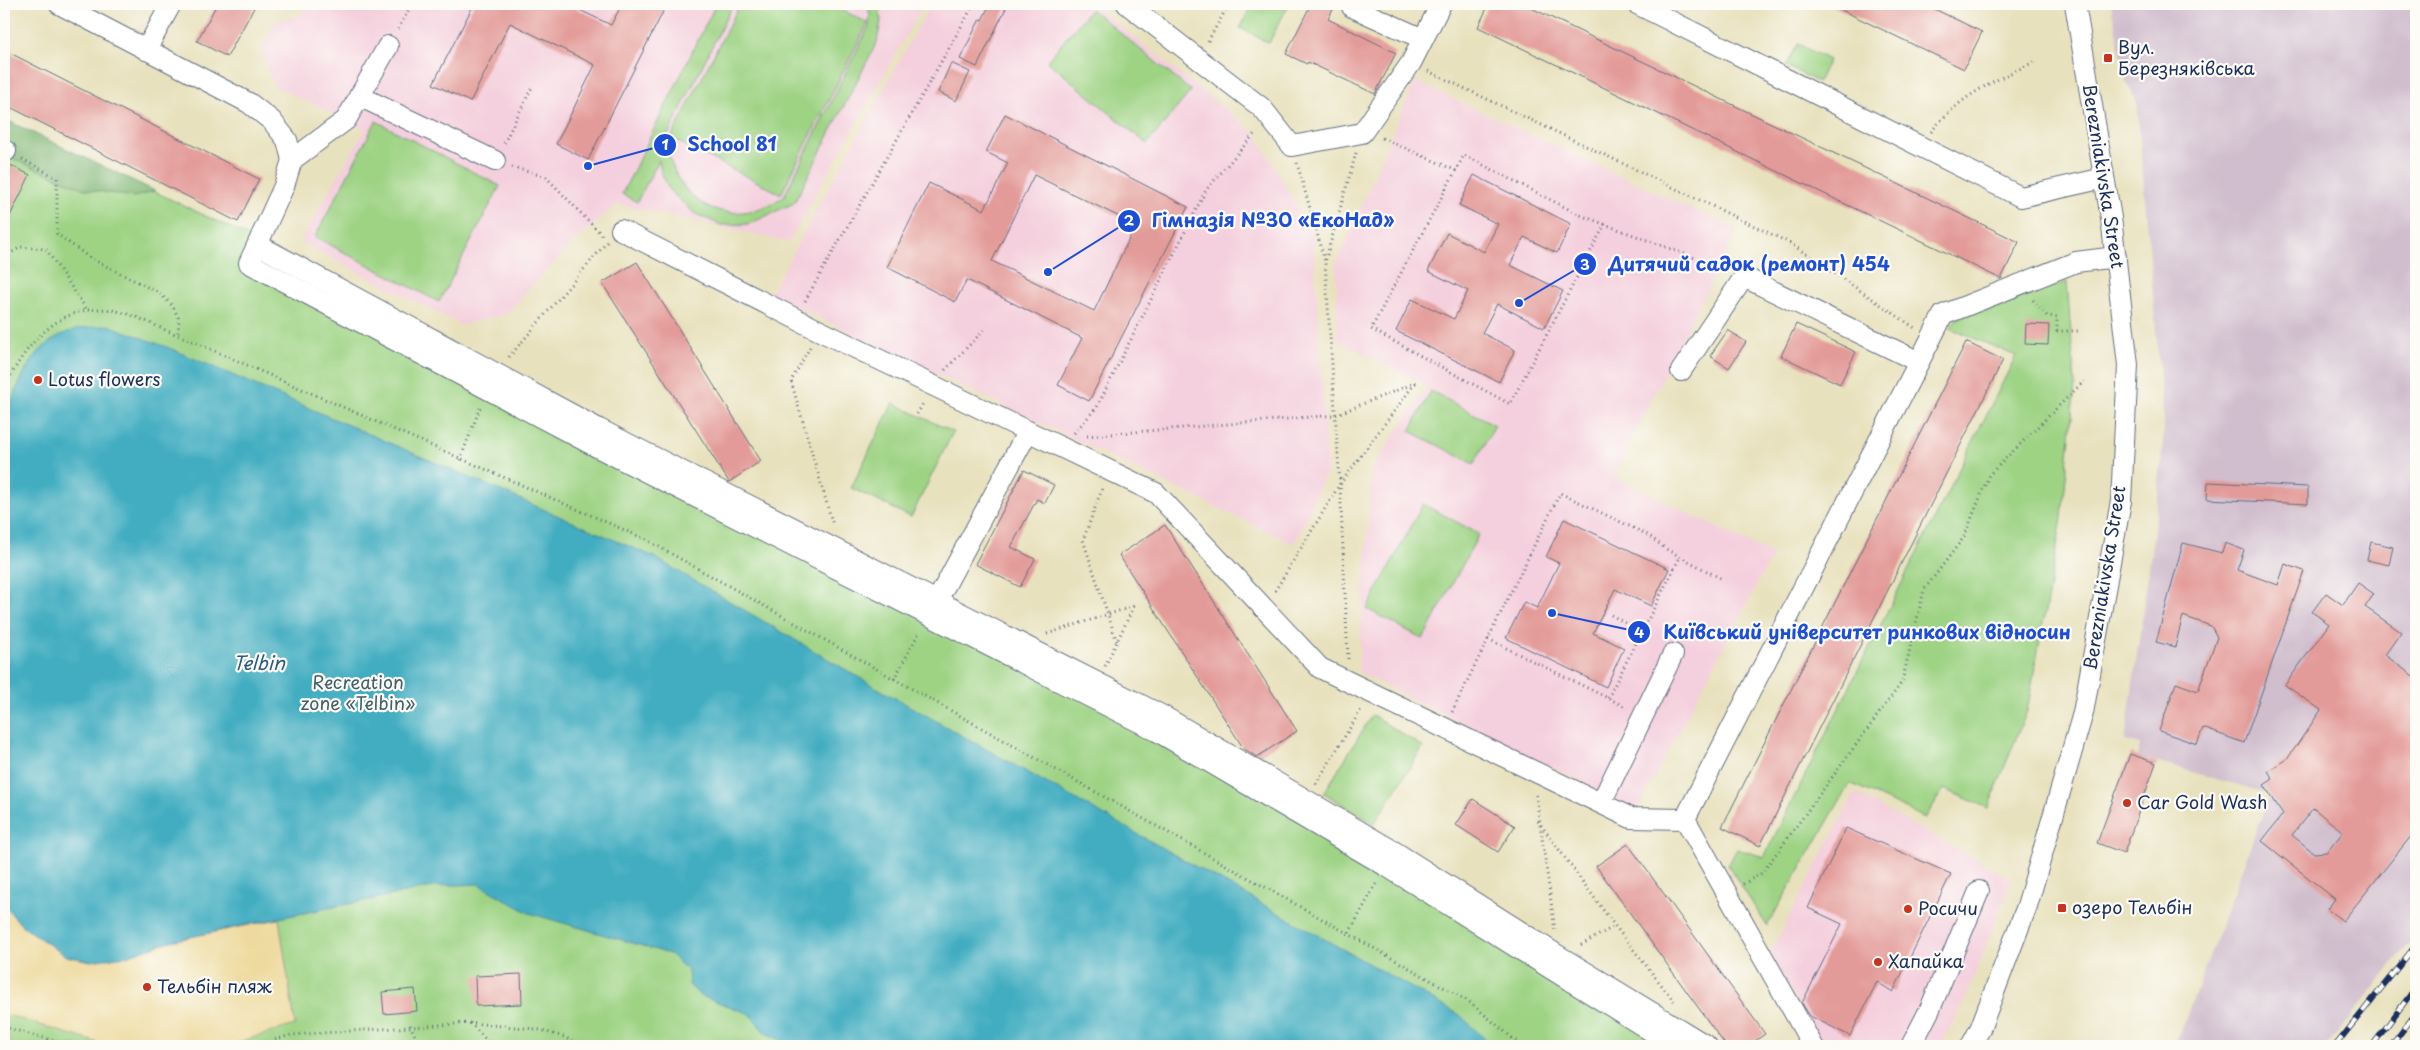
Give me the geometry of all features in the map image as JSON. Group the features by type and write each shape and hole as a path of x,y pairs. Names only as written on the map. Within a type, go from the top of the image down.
{"street":[{"path":"58,4 250,103 272,121 287,140 292,160 284,186 253,254 929,615 1155,730 1386,866 1675,1046"},
{"path":"146,50 171,4"},
{"path":"1127,4 1262,108 1292,146 1362,133 1411,63 1441,4"},
{"path":"1637,4 2021,197 2104,178"},
{"name":"Berezniakivska Street","path":"1971,1046 1980,1029 2027,906 2083,713 2121,501 2128,365 2116,257 2075,4"},
{"path":"1352,7 1423,39"},
{"path":"292,160 346,120 388,46"},
{"path":"359,96 495,161"},
{"path":"621,230 818,330 1156,493 1320,668 1631,818 1685,819"},
{"path":"1685,819 1942,315 2076,262 2116,257"},
{"path":"1681,371 1744,276 1917,361"},
{"path":"491,382 841,552 929,615 1020,643 1163,716 1395,852 1559,956 1708,1046"},
{"path":"929,615 1028,431"},
{"path":"1602,803 1673,654"},
{"path":"1685,819 1813,1046"},
{"path":"1911,1046 1930,1009 1979,891"}],"path":[{"path":"388,46 412,4"},
{"path":"796,318 974,4"},
{"path":"1198,59 1229,4"},
{"path":"1920,146 1947,112 1978,89 2036,61"},
{"path":"1411,63 1790,244 1930,338"},
{"path":"460,460 491,382 609,240 597,232 546,177 495,161 532,87"},
{"path":"1264,609 1340,484 1414,382 1335,415 1070,438 1096,407 1206,190 1268,116"},
{"path":"1325,262 1362,133 1389,140 1428,160 1456,171"},
{"path":"1292,146 1325,262 1340,484 1349,682"},
{"path":"5,150 57,178 57,234 90,258 159,293 172,305 180,319 178,335"},
{"path":"1605,224 1510,404 1371,329 1464,155 1580,215 1605,224 1744,276"},
{"path":"4,257 21,247 46,249 87,310"},
{"path":"2020,284 2047,316 2057,317 2057,331 2081,331"},
{"path":"4,389 16,363 34,340 60,320 87,310 120,312 178,335 460,460 645,539 1468,1001 1522,1046"},
{"path":"818,330 791,381 841,552"},
{"path":"1727,894 1762,873 1902,682 1924,590 1964,537 1989,476 2084,381"},
{"path":"1109,470 1083,540 1117,642"},
{"path":"1443,727 1560,493 1648,535 1680,557 1722,579"},
{"path":"1608,698 1680,557"},
{"path":"1020,643 1134,606 1097,682"},
{"path":"894,679 929,615"},
{"path":"1611,616 1642,632"},
{"path":"1488,639 1644,716"},
{"path":"1306,800 1371,693"},
{"path":"1534,771 1538,821 1559,956 1615,926"},
{"path":"1538,821 1615,926 1682,1012 1673,1025"},
{"path":"1348,933 1376,884"},
{"path":"470,1023 492,1046"},
{"path":"251,1046 291,1035 410,1025 470,1023 536,1029 564,1036 582,1046"},
{"path":"410,1025 420,1046"},
{"path":"4,1027 73,1046"},
{"path":"410,1046 414,1036"}],"shaded area":[{"path":"306,4 924,4 789,242 618,204 576,239 506,314 461,325 300,242 365,129 274,86 261,51 275,21 300,16"},
{"path":"931,4 1092,4 1255,133 1313,234 1327,470 1294,544 770,294"},
{"path":"2111,4 2416,4 2416,935 2327,1046 2173,1046 2182,1029 2270,794 2138,757 2140,745 2125,741 2156,516 2164,428 2137,102 2126,82"},
{"path":"1415,81 1737,230 1613,476 1773,555 1637,809 1358,672 1372,468 1428,386 1338,341 1336,265"},
{"path":"1855,793 2012,879 1963,1005 1939,1046 1822,1046 1769,955"}],"green space":[{"path":"716,4 733,4 667,137 671,160 679,179 691,195 706,206 724,211 743,212 763,207 784,196 869,26 870,15 867,4 880,4 881,21 877,42 794,203 749,224 721,225 694,213 670,191 661,172 659,160 637,202 622,194"},
{"path":"740,4 830,4 868,23 781,194 671,138"},
{"path":"1252,4 1288,6 1269,43 1240,28"},
{"path":"1091,9 1191,91 1147,144 1047,61"},
{"path":"1798,44 1829,60 1818,82 1786,66"},
{"path":"4,119 155,191 134,197 84,189 4,155"},
{"name":"Telbin","path":"4,120 254,239 570,405 1697,1046 4,1046"},
{"path":"376,121 500,186 439,302 315,237"},
{"path":"2067,282 2075,385 2062,518 2027,711 1988,808 1944,789 1925,818 1850,783 1767,926 1728,865 1737,849 1764,857 2016,356 1950,328 1957,318"},
{"path":"1431,391 1495,425 1474,464 1410,431"},
{"path":"893,403 953,432 911,517 851,488"},
{"path":"1423,504 1479,534 1423,639 1367,609"},
{"path":"1372,715 1423,747 1374,824 1324,793"}],"sand":[{"name":"Тельбін пляж","path":"4,905 23,927 126,956 171,941 279,919 295,1025 225,1046 108,1046 4,1014"}],"water":[{"name":"Telbin","path":"108,325 172,349 654,557 872,685 1460,1015 1492,1046 794,1046 765,1033 750,1014 701,996 689,985 688,971 670,954 529,913 478,884 438,886 289,916 171,941 126,956 90,961 66,956 23,927 4,905 4,421 28,366 47,344 59,336 74,330"}],"building":[{"path":"217,4 256,4 227,57 197,41"},
{"path":"474,4 567,4 611,25 622,4 667,4 588,160 556,144 595,65 510,23 470,102 433,84"},
{"path":"990,4 1008,4 977,67 960,59 980,19 982,20"},
{"path":"1311,4 1336,4 1328,19 1396,53 1375,94 1308,62 1307,64 1286,54"},
{"path":"1489,4 1523,4 2019,242 2001,279 1478,27"},
{"path":"1829,4 1924,4 1982,32 1964,69"},
{"path":"4,50 259,179 238,222 4,104"},
{"path":"951,63 970,72 956,101 938,92"},
{"path":"1005,114 1188,207 1089,401 1058,385 1082,338 967,280 955,302 887,267 929,183 984,210 1008,163 986,152","holes":["1034,175 1136,225 1094,311 992,261"]},
{"path":"4,162 30,175 4,228"},
{"path":"1474,175 1571,224 1557,253 1524,237 1510,265 1563,291 1544,328 1497,304 1482,333 1515,350 1499,382 1396,331 1412,299 1454,319 1468,291 1428,271 1447,233 1484,252 1498,224 1459,205"},
{"path":"637,262 761,461 729,482 602,283"},
{"path":"1796,324 1856,352 1840,384 1781,356"},
{"path":"2026,324 2049,325 2048,345 2025,344"},
{"path":"1728,330 1746,342 1729,368 1710,356"},
{"path":"1966,342 2003,360 1760,846 1722,827"},
{"path":"1024,470 1054,485 1045,503 1037,499 1011,547 1035,559 1020,587 975,564"},
{"path":"2208,482 2308,487 2308,504 2207,499"},
{"path":"1564,519 1669,569 1651,606 1615,589 1593,633 1624,648 1606,687 1506,638 1524,602 1537,608 1559,563 1546,557"},
{"path":"1165,525 1297,731 1257,757 1244,749 1119,555"},
{"path":"2371,542 2393,547 2389,565 2367,560"},
{"path":"2183,543 2222,553 2225,543 2244,550 2237,570 2278,585 2285,564 2304,571 2244,743 2203,728 2197,744 2159,731 2176,683 2198,691 2217,637 2211,626 2183,616 2175,647 2156,642"},
{"path":"2358,583 2374,594 2365,607 2401,632 2385,655 2416,678 2416,830 2343,921 2327,909 2335,899 2262,841 2283,814 2264,785 2273,779 2268,771 2288,758 2321,710 2285,685 2329,624 2312,612 2326,593 2343,605","holes":["2313,808 2343,832 2327,852 2314,853 2292,835"]},
{"name":"Car Gold Wash","path":"2130,754 2156,763 2124,853 2097,843"},
{"path":"1473,799 1515,826 1498,852 1456,825"},
{"path":"1846,828 1951,874 1893,992 1877,982 1850,1036 1810,1016 1802,1003 1842,924 1808,908"},
{"path":"1628,844 1765,1034 1748,1046 1726,1046 1596,866"},
{"path":"521,974 522,1004 476,1006 475,976"},
{"path":"415,989 417,1011 384,1014 382,992"}],"railway":[{"path":"2335,1046 2416,945"},
{"path":"2372,1046 2416,987"},
{"path":"2391,1046 2416,1013"}],"place":[{"name":"Вул. Березняківська","path":"2108,58"},
{"name":"School 81","path":"588,166"},
{"name":"Гімназія №30 «ЕкоНад»","path":"1048,272"},
{"name":"Дитячий садок (ремонт) 454","path":"1519,303"},
{"name":"Lotus flowers","path":"38,380"},
{"name":"Київський університет ринкових відносин","path":"1552,613"},
{"name":"Car Gold Wash","path":"2127,803"},
{"name":"озеро Тельбін","path":"2062,908"},
{"name":"Росичи","path":"1908,909"},
{"name":"Хапайка","path":"1878,962"},
{"name":"Тельбін пляж","path":"147,987"}],"park label":[{"name":"Recreation zone «Telbin»","path":"358,693"}]}
